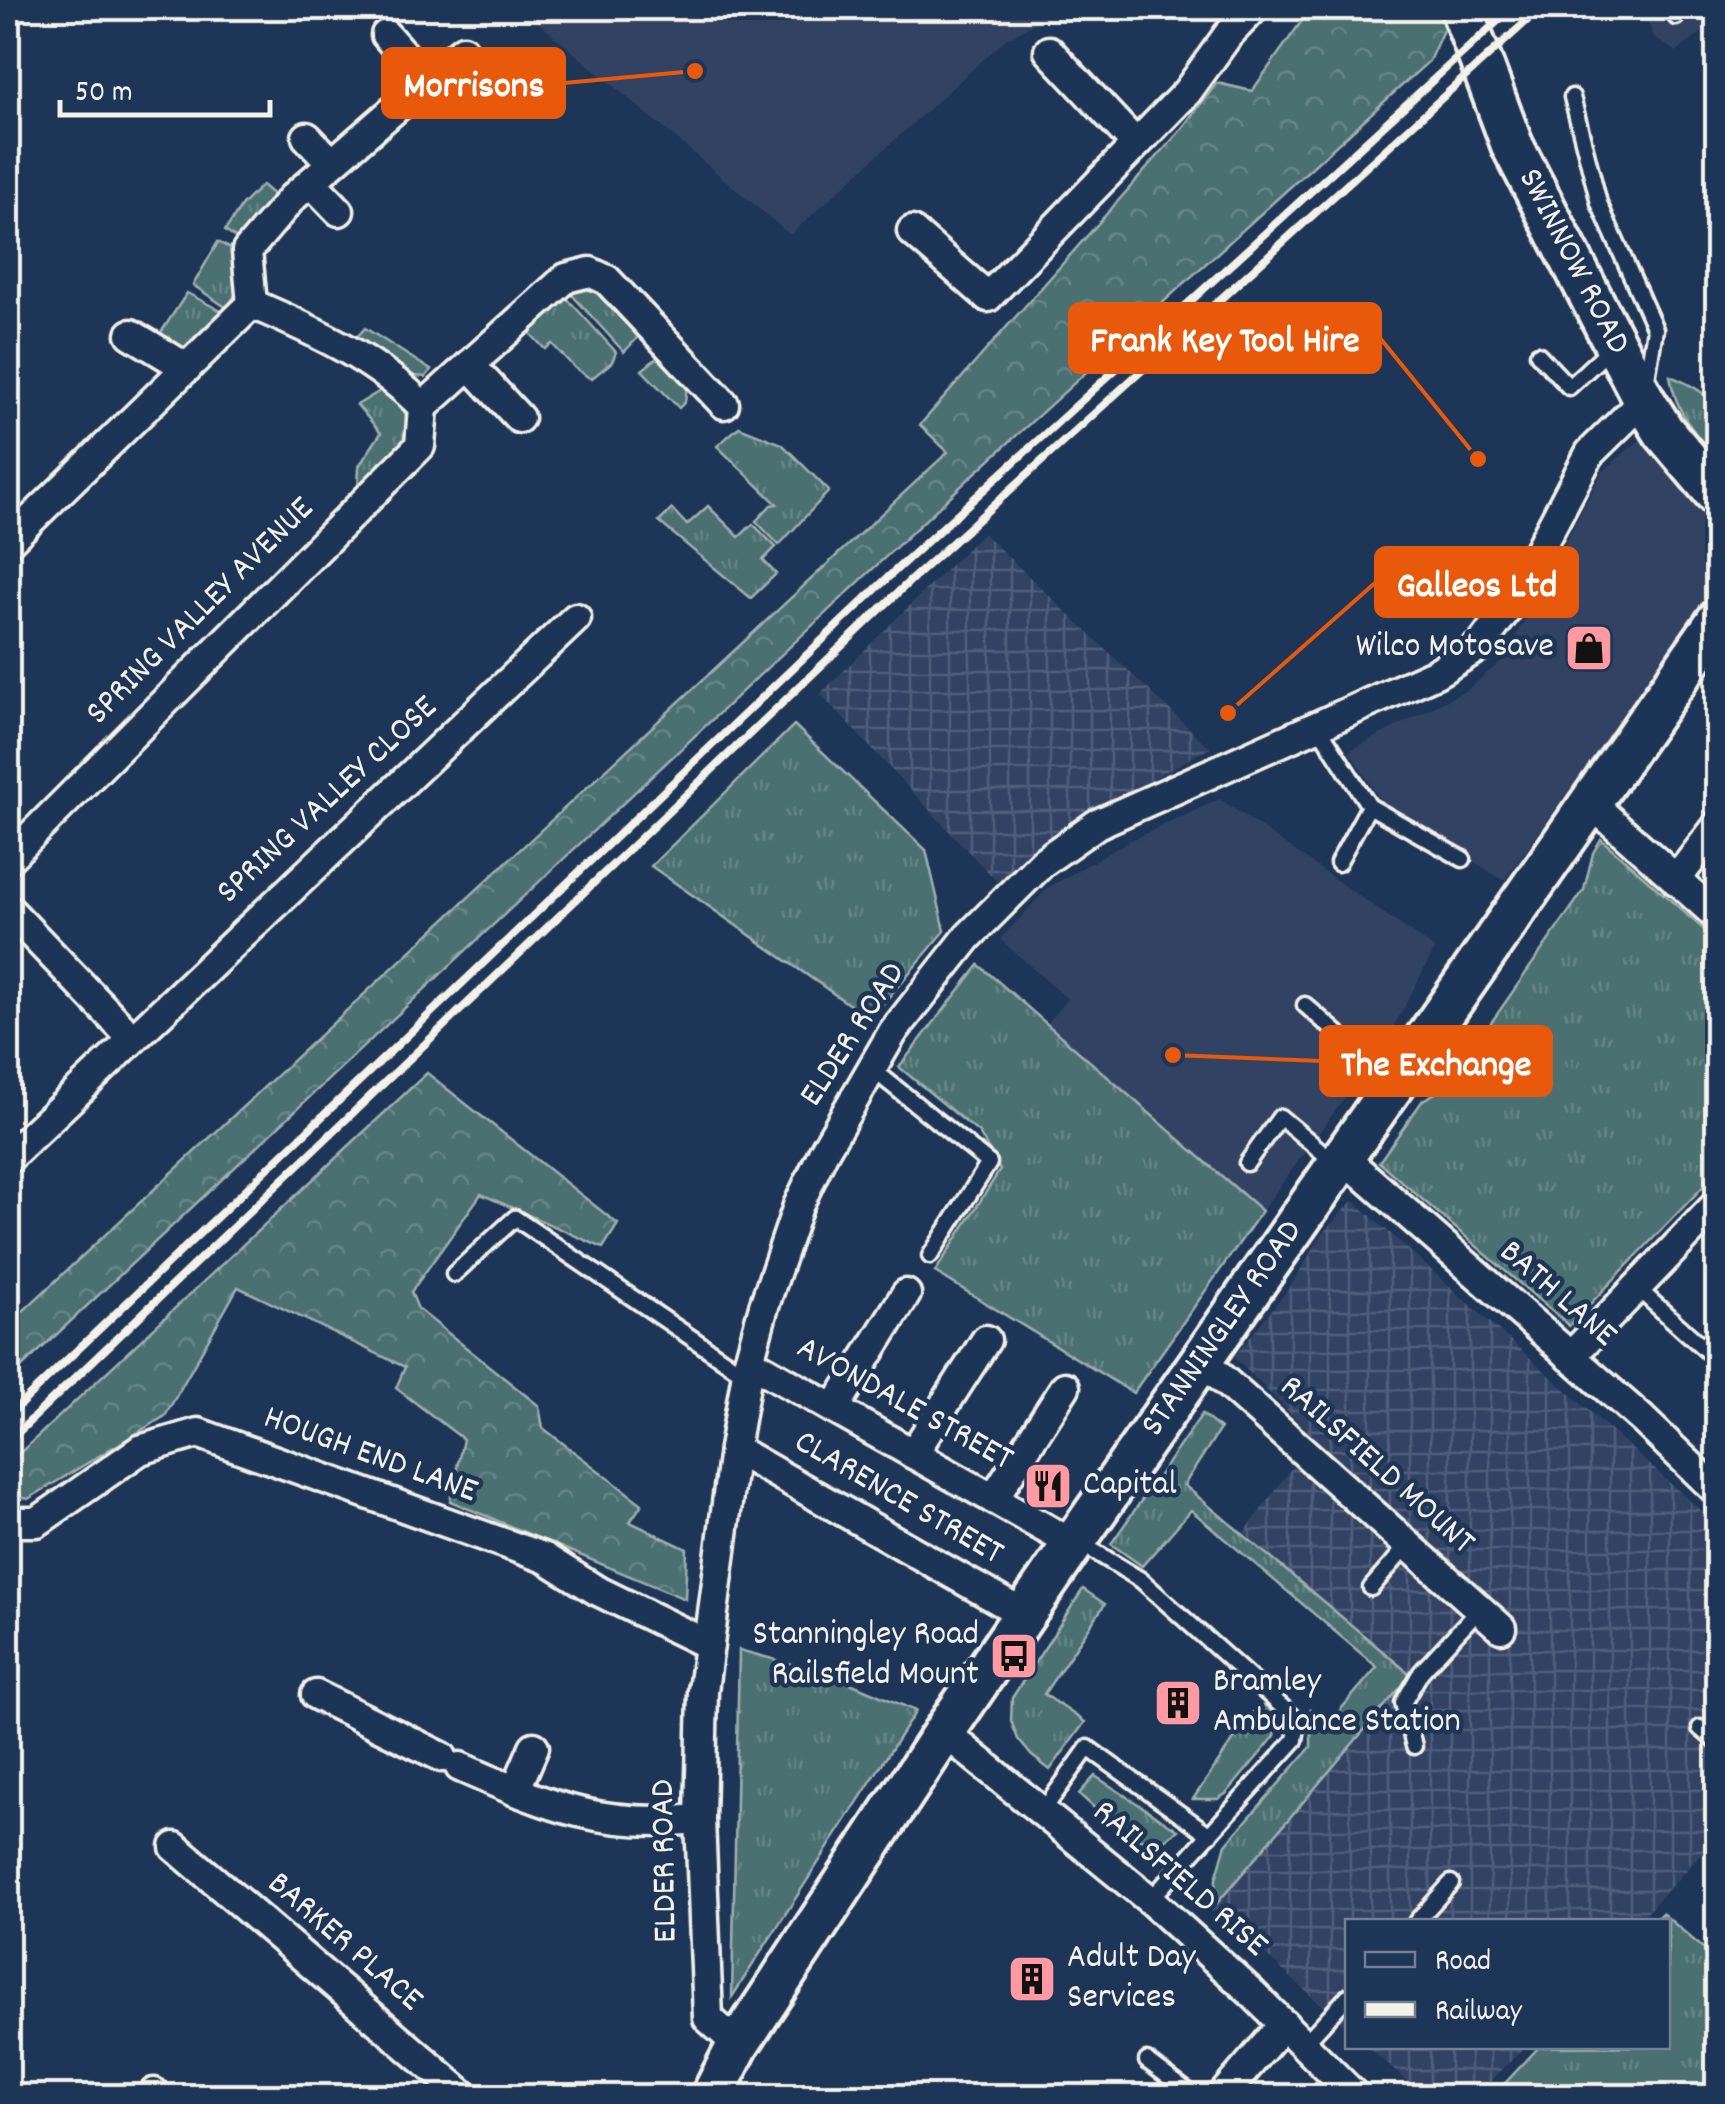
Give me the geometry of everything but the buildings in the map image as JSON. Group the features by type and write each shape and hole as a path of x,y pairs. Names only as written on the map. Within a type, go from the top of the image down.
{"street":[{"path":"912,231 988,298 1187,92 1228,35 1254,8"},
{"name":"SWINNOW ROAD","path":"1461,8 1512,145 1644,400 1683,456 1718,496"},
{"path":"386,35 426,82 450,99"},
{"path":"252,304 246,251 292,198 464,50"},
{"path":"1049,50 1135,143"},
{"path":"307,136 332,163"},
{"path":"310,182 339,211"},
{"path":"252,304 321,333 406,389 423,408 566,278 590,272 607,280 724,404"},
{"path":"8,542 252,304"},
{"path":"131,334 187,368"},
{"path":"470,365 519,418"},
{"name":"ELDER ROAD","path":"738,2044 708,2018 700,1820 704,1691 734,1448 764,1306 798,1206 871,1067 893,1032 968,937 1043,862 1097,824 1436,673 1480,646 1510,605 1590,453 1644,400"},
{"name":"SPRING VALLEY AVENUE","path":"8,858 420,446 423,408"},
{"name":"SPRING VALLEY CLOSE","path":"8,1158 576,618"},
{"name":"STANNINGLEY ROAD","path":"712,2096 738,2044 1025,1614 1592,804 1713,638"},
{"path":"1592,804 1718,917"},
{"path":"1676,880 1718,824"},
{"path":"8,909 132,1038"},
{"name":"BATH LANE","path":"1341,1161 1570,1356 1718,1492"},
{"path":"1570,1356 1718,1203"},
{"path":"834,1409 906,1294"},
{"path":"913,1454 986,1340"},
{"name":"RAILSFIELD MOUNT","path":"1201,1360 1501,1628"},
{"name":"AVONDALE STREET","path":"748,1368 834,1409 1075,1542"},
{"path":"993,1498 1065,1387"},
{"name":"HOUGH END LANE","path":"8,1522 37,1522 140,1450 198,1433 545,1558 591,1598 709,1645"},
{"name":"CLARENCE STREET","path":"734,1448 1025,1614"},
{"path":"316,1695 451,1762 556,1808 602,1820 700,1820"},
{"name":"RAILSFIELD RISE","path":"944,1732 1150,1900 1355,2096"},
{"path":"516,1791 534,1747"},
{"name":"BARKER PLACE","path":"175,1847 464,2096"},
{"path":"1222,2096 1294,2034"}],"lane":[{"path":"1572,97 1598,204 1656,329 1644,400"},
{"path":"1538,354 1569,387 1615,344"},
{"path":"1318,726 1369,806 1464,859"},
{"path":"1338,863 1369,806"},
{"path":"1305,1005 1396,1084"},
{"path":"871,1067 989,1163 930,1256"},
{"path":"1246,1163 1280,1117 1341,1161"},
{"path":"454,1274 514,1218 748,1368"},
{"path":"1636,1287 1718,1361"},
{"path":"1075,1542 1141,1580 1298,1721 1295,1740 1150,1900"},
{"path":"1371,1588 1408,1545"},
{"path":"1414,1746 1402,1703 1421,1672 1479,1609"},
{"path":"1700,1728 1718,1743"},
{"path":"1042,1812 1088,1748 1210,1835"},
{"path":"1419,1919 1451,1883"},
{"path":"1294,2034 1345,1998"},
{"path":"1147,2061 1194,2096"}],"shaded area":[{"path":"521,8 1063,8 1006,39 790,235"},
{"path":"1642,8 1717,8 1717,21 1677,52 1654,38"},
{"path":"1642,438 1717,520 1717,584 1504,881 1381,801 1349,751 1468,689 1504,659 1602,472"},
{"path":"983,533 1210,748 1061,828 1000,885 820,694"},
{"path":"1220,799 1435,949 1386,1041 1262,1211 1048,1023 1067,999 1000,939 1049,887 1127,842"},
{"path":"1353,1200 1717,1525 1717,1837 1641,1919 1345,1919 1345,2026 1213,1908 1410,1675 1244,1533 1314,1437 1234,1357 1290,1287 1322,1234"},
{"path":"1370,2049 1522,2049 1477,2096 1423,2096"}],"green space":[{"path":"1311,8 1437,8 1444,28 1429,61 974,474 8,1380 8,1325 948,452 920,425 1179,132 1217,83 1252,91"},
{"path":"262,185 277,198 241,242 225,231 242,205"},
{"path":"218,242 237,252 237,292 227,308 193,285"},
{"path":"576,282 603,288 644,331 624,352 564,286"},
{"path":"187,293 223,312 183,351 160,334"},
{"path":"564,295 616,352 612,362 591,379 552,344 545,349 527,330"},
{"path":"365,328 431,370 426,377 414,376 356,338"},
{"path":"664,352 688,379 685,402 679,408 642,370"},
{"path":"1670,376 1699,391 1713,406 1717,458 1687,421"},
{"path":"380,391 403,407 411,431 405,445 358,489 359,466 381,433 357,405"},
{"path":"739,427 782,444 829,491 779,545 756,521 777,504 717,446"},
{"path":"708,506 739,537 753,524 776,547 763,560 776,574 751,598 659,522 672,509 687,525"},
{"path":"794,725 926,850 945,931 870,1019 651,866"},
{"path":"1601,839 1717,941 1717,1172 1569,1326 1379,1162 1423,1100 1446,1087 1584,890 1593,853"},
{"path":"979,965 1262,1211 1133,1393 935,1272 1000,1170 979,1133 899,1067"},
{"path":"427,1073 618,1224 603,1248 481,1194 411,1292 418,1309 539,1406 543,1428 642,1504 630,1522 687,1549 685,1599 450,1501 463,1439 396,1388 405,1367 238,1287 165,1416 28,1499 8,1494 8,1464"},
{"path":"1202,1414 1220,1429 1184,1485 1411,1675 1213,1908 1226,1844 1311,1747 1311,1709 1329,1723 1377,1667 1191,1510 1142,1566 1111,1544"},
{"path":"1083,1589 1105,1604 1044,1694 1085,1722 1050,1770 1018,1739 1011,1721 1012,1698"},
{"path":"739,1650 829,1674 916,1711 732,1997"},
{"path":"1264,1705 1275,1718 1275,1736 1227,1793 1218,1799 1193,1799 1252,1713"},
{"path":"1095,1776 1178,1830 1160,1843 1125,1836 1079,1794"},
{"path":"1670,1920 1717,1960 1717,2096 1493,2096 1537,2049 1670,2049"}],"railway":[{"path":"8,1416 899,567 1512,8"},
{"path":"8,1442 911,580 1541,8"}],"place":[{"name":"Morrisons","path":"695,71"},
{"name":"Frank Key Tool Hire","path":"1478,459"},
{"name":"Wilco Motosave","path":"1589,648"},
{"name":"Galleos Ltd","path":"1228,713"},
{"name":"The Exchange","path":"1173,1055"},
{"name":"Capital","path":"1048,1486"},
{"name":"Stanningley Road Railsfield Mount","path":"1014,1656"},
{"name":"Bramley Ambulance Station","path":"1178,1703"},
{"name":"Adult Day Services","path":"1032,1979"}]}
